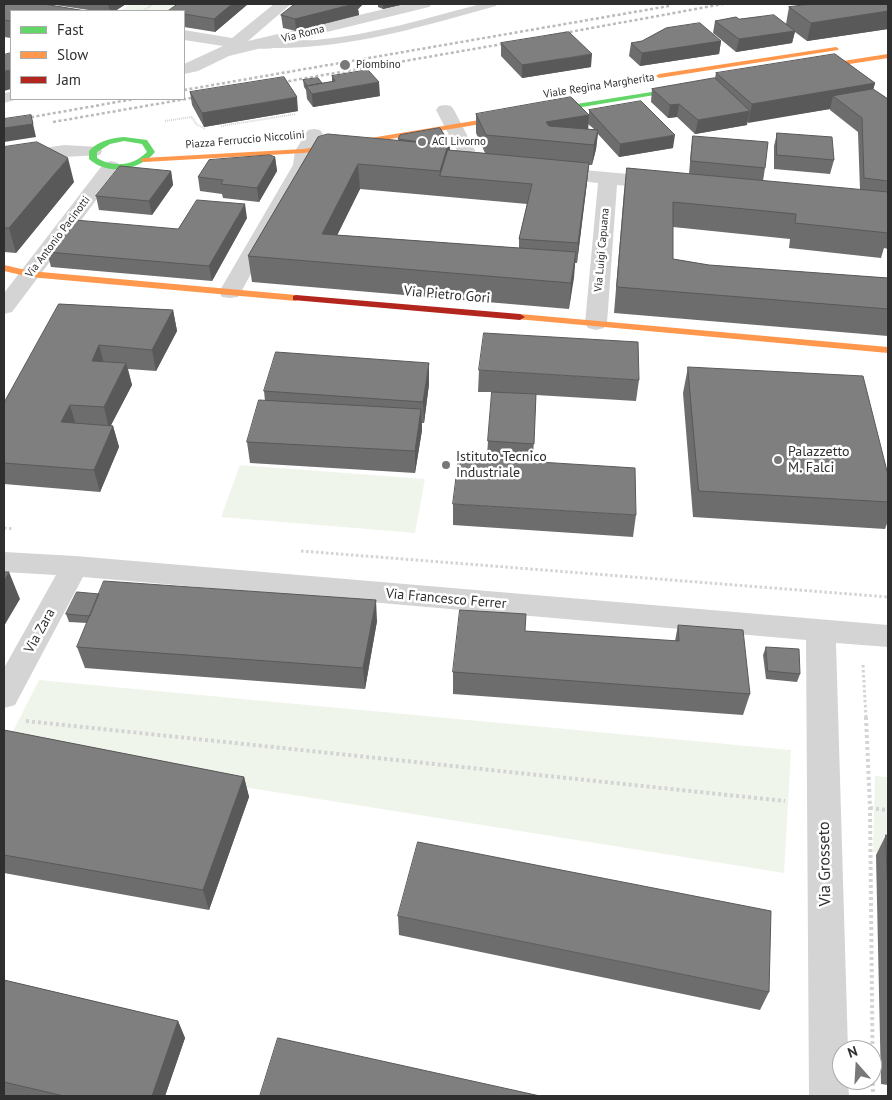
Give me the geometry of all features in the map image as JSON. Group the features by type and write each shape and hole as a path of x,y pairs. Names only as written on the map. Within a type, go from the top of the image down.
{"street":[{"path":"185,35 230,48 283,4"},
{"name":"Via Roma","path":"185,69 230,48 257,45 424,4"},
{"name":"Viale Regina Margherita","path":"652,77 844,48"},
{"path":"798,70 887,52"},
{"name":"Viale Regina Margherita","path":"311,138 447,114 700,86"},
{"path":"447,114 465,165 493,168"},
{"path":"230,292 302,164 311,138 380,157"},
{"name":"Piazza Ferruccio Niccolini","path":"111,167 129,165 144,160 311,138"},
{"path":"4,160 64,151 93,150 114,140 134,139 148,144 163,146"},
{"path":"144,160 151,152 148,144"},
{"name":"Piazza Ferruccio Niccolini","path":"180,146 223,144"},
{"path":"93,150 92,159 96,163 111,167"},
{"name":"Via Antonio Pacinotti","path":"4,307 111,167"},
{"path":"532,171 685,185"},
{"name":"Via Luigi Capuana","path":"596,323 608,178"},
{"name":"Via Pietro Gori","path":"4,268 30,274 888,350"},
{"name":"Via Francesco Ferrer","path":"4,562 75,566 888,636"},
{"name":"Via Zara","path":"4,696 75,566"},
{"name":"Via Grosseto","path":"821,631 829,1096"}],"lane":[{"path":"257,45 292,46 350,39 492,4"}],"path":[{"path":"192,117 196,124 205,129 303,113"},
{"path":"4,528 14,529"},
{"path":"292,550 888,597"},
{"path":"863,658 870,808 873,1096"},
{"path":"22,720 789,801"},
{"path":"870,808 888,810"}],"shaded area":[{"path":"131,4 192,4 183,10 122,10"},
{"path":"240,465 425,479 415,533 221,517"},
{"path":"39,680 791,750 784,873 4,749"},
{"path":"875,776 888,777 888,854 873,852"}],"building":[{"path":"4,4 44,4 80,10 10,10 10,21 4,20"},
{"path":"178,4 232,4 214,19 185,14 185,10 169,10"},
{"path":"295,4 354,4 295,19 281,15"},
{"path":"811,4 888,4 888,11 811,23 789,7"},
{"path":"774,15 795,31 739,39 715,21 736,17 739,19"},
{"path":"700,23 721,41 642,53 631,43 642,41 666,28"},
{"path":"569,32 592,54 522,65 501,43"},
{"path":"10,53 10,70 4,71 4,55"},
{"path":"835,54 875,83 752,104 716,73"},
{"path":"368,70 379,82 312,94 306,86 335,81 332,76"},
{"path":"284,77 297,97 202,113 190,92"},
{"path":"318,78 322,83 307,86 303,80"},
{"path":"715,78 750,111 698,120 679,104 670,105 652,89"},
{"path":"873,89 888,99 888,181 864,178 862,118 833,96"},
{"path":"571,97 589,115 546,122 549,126 598,130 594,145 486,135 476,114"},
{"path":"641,101 675,135 620,144 589,110"},
{"path":"31,115 33,124 4,128 4,119"},
{"path":"440,128 450,144 442,145 398,139 400,135"},
{"path":"777,133 832,137 834,160 777,155"},
{"path":"328,134 448,145 440,171 358,164 322,234 576,252 571,283 248,256 318,137"},
{"path":"693,136 768,142 765,168 691,161"},
{"path":"37,142 68,158 9,228 4,228 4,147"},
{"path":"448,150 589,163 578,243 519,239 532,184 440,176"},
{"path":"270,155 275,157 257,188 221,184 223,180 198,177 209,160"},
{"path":"120,166 171,171 149,201 96,196"},
{"path":"627,168 888,192 888,233 795,223 796,214 673,202 673,259 709,265 888,278 888,309 617,287"},
{"path":"197,200 245,204 209,266 47,252 75,220 178,229"},
{"path":"59,304 173,310 152,350 99,345 92,361 126,363 104,407 70,405 61,422 113,426 94,470 4,463 4,403"},
{"path":"484,333 638,342 639,380 479,370"},
{"path":"276,352 429,363 423,402 264,391"},
{"name":"Palazzetto M. Falci","path":"688,367 863,376 888,475 888,502 699,491"},
{"path":"492,392 536,394 534,444 488,441"},
{"path":"259,400 421,409 415,451 247,442"},
{"path":"459,457 635,468 636,515 453,504"},
{"path":"4,572 9,572 4,581"},
{"path":"104,581 376,600 363,668 77,647"},
{"path":"77,592 99,594 90,616 66,614"},
{"path":"460,610 526,614 525,631 679,641 678,625 743,630 750,694 453,672"},
{"path":"766,647 799,649 800,674 768,671"},
{"path":"4,730 244,777 203,890 4,855"},
{"path":"886,835 888,836 888,897"},
{"path":"418,842 771,911 769,992 398,916"},
{"path":"4,980 178,1021 152,1096 64,1096 4,1082"},
{"path":"278,1038 540,1096 260,1096"}],"railway":[{"path":"548,36 723,4"},
{"path":"185,90 669,6"},
{"path":"272,84 514,42"},
{"path":"185,99 203,96"},
{"path":"4,122 128,100"},
{"path":"53,122 180,100"}],"traffic: fast":[{"path":"564,108 689,88"},
{"path":"124,139 144,142 151,152 139,162 124,167 108,166 93,159 93,151 100,146 111,141 124,139"}],"traffic: slow":[{"path":"659,76 836,49"},
{"path":"811,68 888,56"},
{"path":"144,160 304,151 564,108"},
{"path":"4,268 30,274 296,298"},
{"path":"520,317 888,350"}],"traffic: jam":[{"path":"296,298 520,317"}],"place":[{"name":"Piombino","path":"345,65"},
{"name":"ACI Livorno","path":"422,142"},
{"name":"Palazzetto M. Falci","path":"778,460"},
{"name":"Istituto Tecnico Industriale","path":"446,465"}]}
